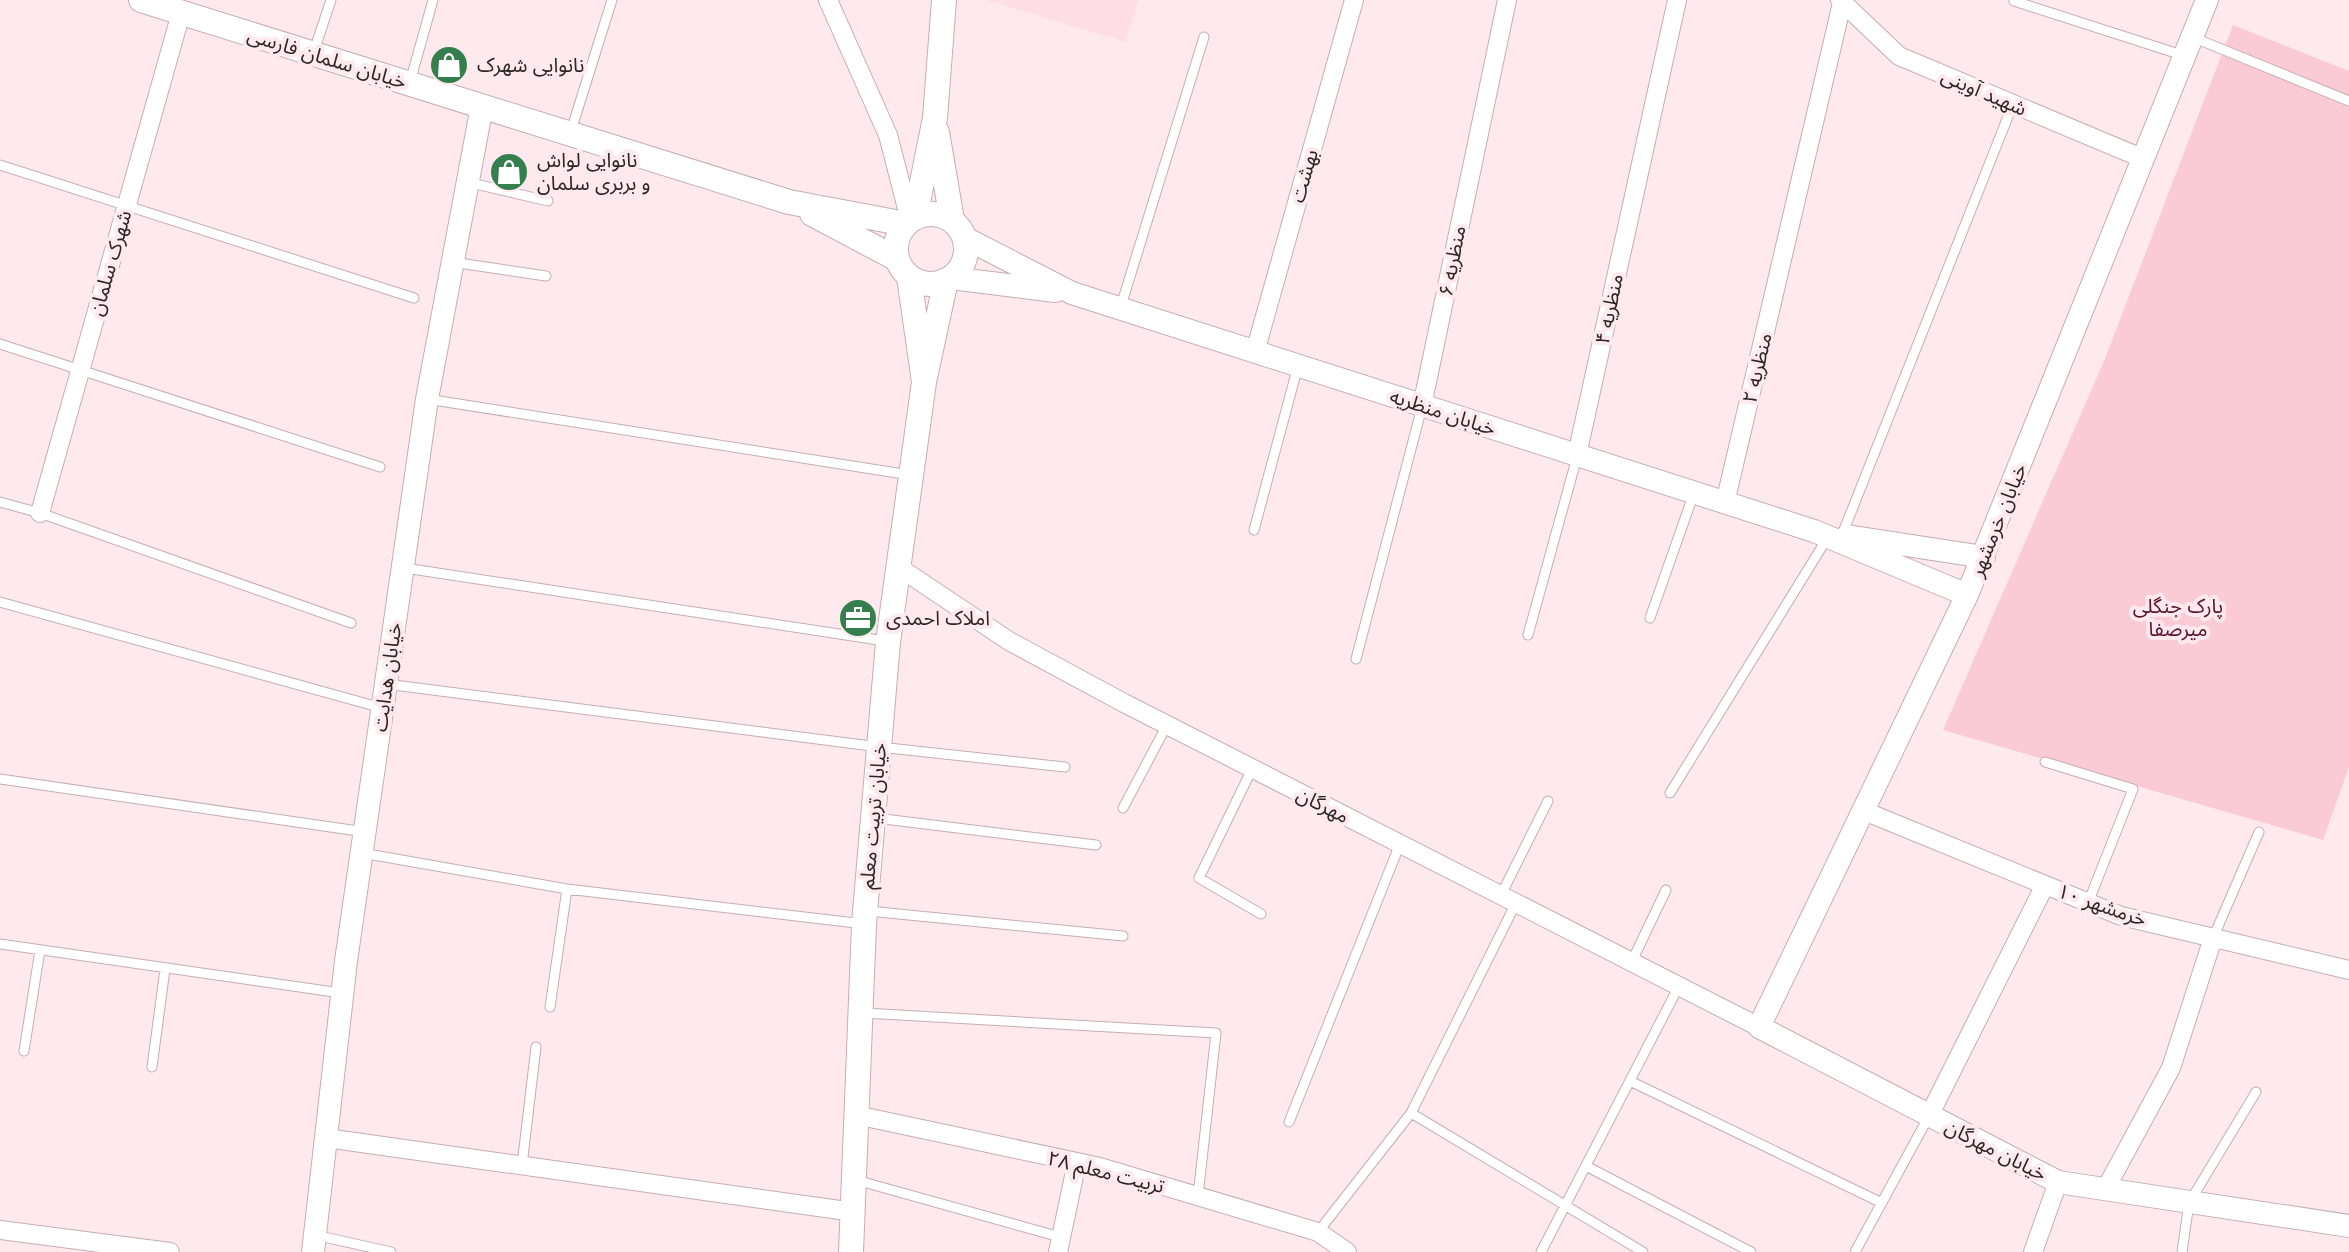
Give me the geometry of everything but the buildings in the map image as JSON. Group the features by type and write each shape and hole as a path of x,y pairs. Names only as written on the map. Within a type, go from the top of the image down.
{"main road":[{"name":"خیابان سلمان فارسی","path":"141,0 789,202"},
{"path":"924,382 897,237 910,220 935,118 944,0"},
{"path":"924,382 948,279 964,260 935,118"},
{"path":"789,202 910,220 932,213 958,229"},
{"path":"789,202 930,284 948,279"},
{"name":"خیابان تربیت معلم","path":"851,1252 864,917 888,642 924,382"}],"street":[{"path":"828,0 888,135 910,220"},
{"name":"بهشت","path":"1255,352 1354,0"},
{"name":"منظریه ۶","path":"1422,406 1507,0"},
{"name":"منظریه ۴","path":"1577,455 1677,0"},
{"name":"خیابان خرمشهر","path":"1759,1027 1984,557 2207,0"},
{"name":"شهید آوینی","path":"1841,2 1899,56 2144,159"},
{"name":"منظریه ۲","path":"1725,503 1841,2"},
{"name":"شهرک سلمان","path":"40,513 181,13"},
{"name":"خیابان هدایت","path":"314,1243 342,993 427,399 482,106"},
{"path":"958,229 1072,293"},
{"path":"948,279 1072,293"},
{"name":"خیابان منظریه","path":"1072,293 1828,534"},
{"path":"1828,534 1984,557"},
{"path":"1828,534 1967,595"},
{"name":"مهرگان","path":"897,566 1009,641 1252,769 1759,1027"},
{"name":"خرمشهر ۱۰","path":"1864,811 2121,916 2349,970"},
{"path":"1929,1116 2045,885"},
{"path":"2105,1190 2171,1068 2213,938"},
{"name":"خیابان مهرگان","path":"1759,1027 2058,1182 2349,1226"},
{"name":"تربیت معلم ۲۸","path":"856,1115 1077,1162 1318,1232 1347,1252"},
{"path":"326,1138 854,1212"},
{"path":"1059,1245 1077,1162"},
{"path":"2033,1252 2058,1182"},
{"path":"0,1230 170,1252"}],"lane":[{"path":"313,54 331,0"},
{"path":"410,84 433,0"},
{"path":"570,134 612,0"},
{"path":"2014,1 2189,47 2349,101"},
{"path":"1120,309 1204,37"},
{"path":"1670,793 1828,534 2013,104"},
{"path":"0,165 414,298"},
{"path":"467,182 548,201"},
{"path":"452,262 546,276"},
{"path":"0,344 380,467"},
{"path":"1254,530 1298,366"},
{"path":"427,399 910,475"},
{"path":"1356,659 1422,406"},
{"path":"1528,635 1577,455"},
{"path":"1650,618 1694,493"},
{"path":"0,502 40,513 351,623"},
{"path":"403,568 888,642"},
{"path":"0,602 382,708"},
{"path":"386,684 879,747 1065,767"},
{"path":"1123,808 1167,725"},
{"path":"2045,762 2133,789 2088,903"},
{"path":"1252,769 1199,878 1261,914"},
{"path":"0,779 363,843 567,889 864,917 1123,936"},
{"path":"1318,1232 1411,1113 1508,899 1548,801"},
{"path":"873,817 1096,845"},
{"path":"2213,938 2259,832"},
{"path":"1289,1122 1400,844"},
{"path":"550,1007 567,889"},
{"path":"1632,961 1666,890"},
{"path":"0,944 342,993"},
{"path":"24,1051 40,950"},
{"path":"152,1067 165,969"},
{"path":"1541,1252 1679,986"},
{"path":"860,1013 1216,1033 1198,1196"},
{"path":"522,1165 536,1047"},
{"path":"1630,1081 1882,1203"},
{"path":"2182,1252 2189,1203 2256,1092"},
{"path":"1411,1113 1643,1252"},
{"path":"1855,1252 1929,1116"},
{"path":"1586,1166 1751,1252"},
{"path":"855,1180 1059,1245"},
{"path":"314,1243 391,1252"}],"shaded area":[{"path":"986,0 1138,0 1125,42"}],"green space":[{"name":"پارک جنگلی میرصفا","path":"2233,25 2349,71 2349,767 2323,840 1943,730 2104,361"}],"place":[{"name":"نانوایی شهرک","path":"449,65"},
{"name":"نانوایی لواش و بربری سلمان","path":"509,172"},
{"name":"املاک احمدی","path":"858,618"}]}
